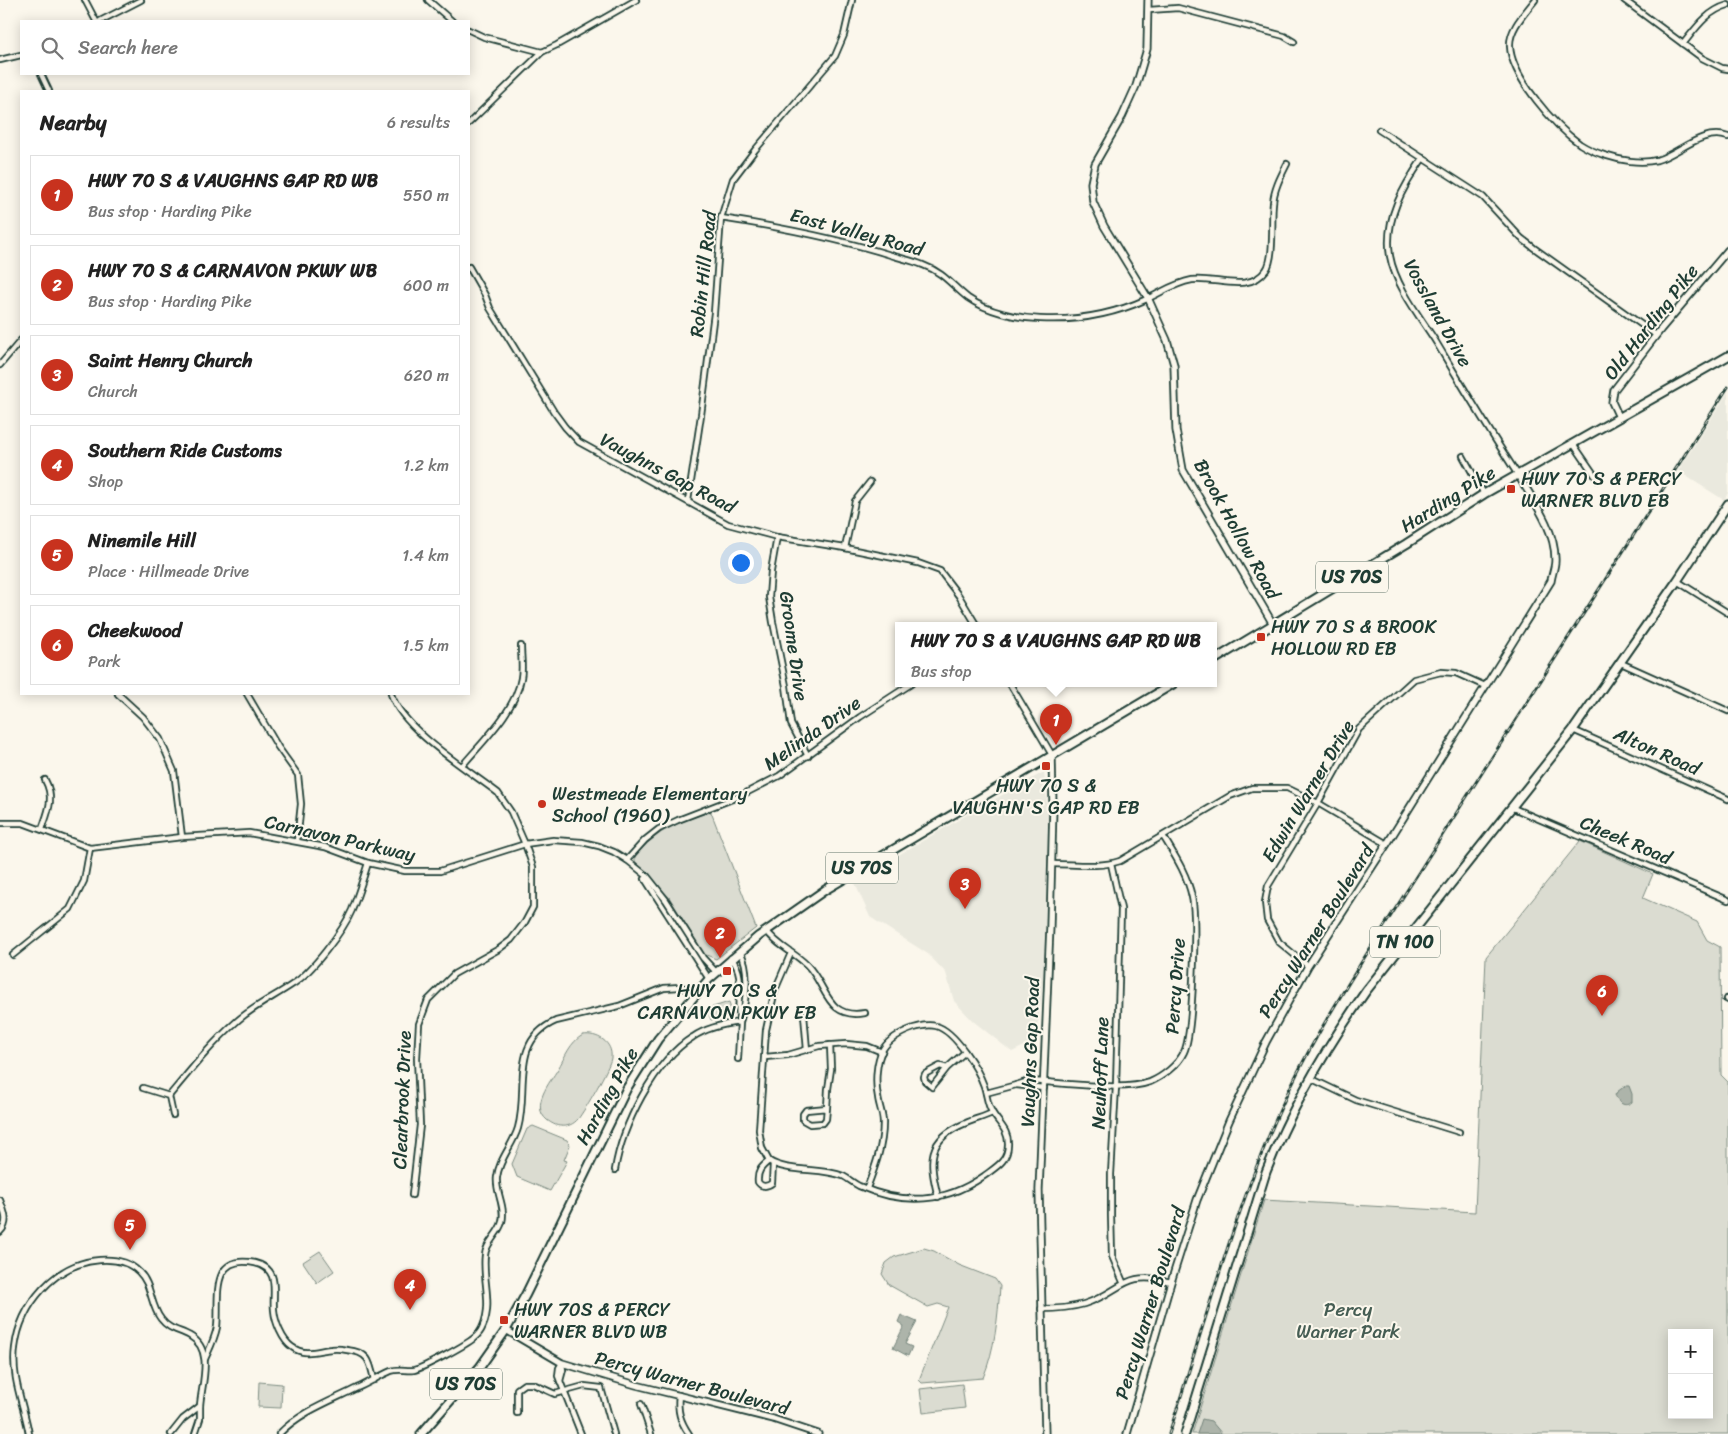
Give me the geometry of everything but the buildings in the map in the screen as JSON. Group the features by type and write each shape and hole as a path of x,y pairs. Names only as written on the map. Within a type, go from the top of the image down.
{"main road":[{"name":"Harding Pike","path":"1217,658 1406,544 1484,494 1728,356"},
{"name":"TN 100","path":"1185,1434 1266,1172 1310,1078 1338,1031 1366,991 1573,730 1727,507"},
{"name":"Harding Pike","path":"506,1330 526,1294 627,1088 658,1039 698,990 716,972 766,930 825,890 1168,687"},
{"name":"US 70S","path":"421,1434 480,1367 506,1330"}],"street":[{"path":"85,0 95,20"},
{"path":"102,20 141,0"},
{"path":"428,0 451,20"},
{"path":"470,122 542,52 636,0"},
{"name":"Robin Hill Road","path":"688,502 714,313 721,218 733,179 754,150 835,56 844,35 852,0"},
{"name":"Brook Hollow Road","path":"1148,0 1147,49 1136,86 1122,117 1095,164 1091,183 1093,202 1104,226 1148,298 1167,340 1174,365 1176,430 1183,470 1274,624"},
{"path":"1535,0 1514,29 1510,45 1512,59 1518,72 1542,108 1581,144 1618,159 1644,162 1658,160 1709,136 1719,134 1728,137"},
{"path":"1624,0 1702,58 1728,69"},
{"path":"1683,44 1708,15 1715,10 1728,6"},
{"path":"1149,10 1178,8 1284,36 1294,42"},
{"path":"470,30 484,37 542,52"},
{"path":"0,60 20,55"},
{"path":"41,75 49,90"},
{"path":"1379,130 1483,197 1521,238 1656,335"},
{"name":"Vossland Drive","path":"1423,158 1409,178 1392,211 1389,241 1393,269 1413,307 1518,475"},
{"name":"East Valley Road","path":"721,218 790,229 853,243 922,264 937,271 978,304 990,309 1040,319 1072,319 1118,310 1148,298 1177,283 1208,280 1243,284 1256,280 1266,270 1271,259 1273,201 1276,186 1287,164"},
{"name":"Old Harding Pike","path":"1619,417 1612,402 1614,390 1656,335 1728,250"},
{"name":"Vaughns Gap Road","path":"470,268 490,308 565,427 579,442 728,524 777,536 918,563 940,571 959,596 975,622"},
{"path":"0,365 20,341"},
{"path":"1574,444 1598,480"},
{"path":"1463,456 1484,494"},
{"name":"Percy Warner Boulevard","path":"1127,1434 1170,1282 1197,1200 1229,1121 1266,1042 1308,966 1387,844 1551,580 1555,561 1552,542 1548,530 1518,475"},
{"path":"845,548 855,501 870,482"},
{"name":"Groome Drive","path":"777,536 769,597 786,686 791,724 808,756"},
{"path":"1677,580 1728,613"},
{"path":"462,766 502,718 518,690 521,677 521,646"},
{"path":"1621,662 1728,711"},
{"name":"Edwin Warner Drive","path":"1308,966 1279,942 1267,920 1265,902 1268,886 1318,803 1359,729 1414,679 1441,672 1456,673 1485,686"},
{"name":"Melinda Drive","path":"626,860 645,840 663,827 752,791 779,776 860,717 905,687"},
{"path":"1012,687 1052,755"},
{"path":"119,695 143,717 160,739 174,771 182,837"},
{"path":"248,695 278,747 298,776 301,804 297,841"},
{"name":"Clearbrook Drive","path":"391,695 395,704 422,736 502,797 511,812 533,867 534,890 533,907 525,922 511,940 499,950 454,974 428,1000 419,1024 417,1058 420,1125 418,1156 412,1195"},
{"name":"Alton Road","path":"1573,730 1728,799"},
{"name":"Vaughns Gap Road","path":"1045,1434 1039,1190 1052,864 1052,755"},
{"path":"42,830 51,799 45,780"},
{"path":"1052,864 1111,864 1132,855 1230,796 1252,788 1287,788 1318,803 1387,844"},
{"name":"Cheek Road","path":"1513,808 1728,900"},
{"name":"Carnavon Parkway","path":"0,823 23,823 90,848 182,837 249,833 326,847 368,863 405,871 440,872 525,844 553,840 582,842 608,850 626,860 650,880 666,900 703,958 716,972"},
{"name":"Percy Drive","path":"986,1093 1016,1085 1134,1086 1150,1082 1169,1070 1184,1053 1189,1033 1194,938 1193,899 1185,872 1163,836"},
{"path":"13,955 70,909 84,881 90,848"},
{"path":"169,1096 236,1021 258,1005 295,983 312,966 338,934 352,911 368,863"},
{"name":"Neuhoff Lane","path":"1111,864 1121,909 1116,1086 1111,1174 1112,1256 1123,1282"},
{"name":"Carnavon Parkway","path":"636,868 649,883 709,979"},
{"path":"766,930 776,942 810,968 827,999 834,1006 848,1012 865,1013"},
{"path":"738,1059 740,1022 744,1006 746,975 745,961 740,951"},
{"path":"791,953 780,975 770,1007 759,1130 762,1148 771,1163 772,1183 768,1186 761,1185 758,1181 758,1172 771,1163 837,1174 867,1188 897,1198 920,1199 938,1197 967,1187 998,1166 1007,1152 1008,1138 992,1113 982,1082 965,1052 949,1033 941,1028 931,1025 922,1026 900,1034 890,1041 882,1052 878,1066 877,1093 883,1118 882,1136 877,1162 867,1188"},
{"path":"731,958 738,966 740,974 737,1013 740,1022"},
{"path":"279,1434 301,1416 374,1380 395,1370 413,1370 470,1342 482,1328 487,1309 485,1255 487,1247 499,1229 502,1219 497,1177 518,1128 521,1113 524,1061 530,1044 538,1033 547,1025 556,1021 619,1006 658,990 675,987 698,990"},
{"path":"804,1015 807,1050"},
{"path":"615,1170 620,1144 630,1118 646,1089 669,1059 694,1036 720,1026 740,1022"},
{"path":"765,1057 788,1055 830,1045 856,1044 872,1047 882,1052"},
{"path":"827,1108 806,1110 803,1114 803,1120 808,1124 823,1124 826,1119 831,1069 830,1045"},
{"path":"947,1068 942,1066 926,1072 924,1080 932,1087 947,1068 965,1052"},
{"path":"1310,1078 1356,1100 1459,1132"},
{"path":"143,1088 169,1096"},
{"path":"169,1096 173,1114"},
{"path":"938,1197 932,1170 932,1154 935,1148 944,1137 956,1128 992,1113"},
{"path":"0,1200 6,1217 5,1227 0,1232"},
{"path":"29,1434 14,1369 19,1326 29,1306 44,1288 60,1274 78,1264 113,1259 135,1268 144,1278 156,1311 162,1320 171,1328 194,1339 205,1359"},
{"path":"196,1434 200,1420 205,1359 216,1332 219,1279 225,1269 231,1265 251,1262 263,1267 273,1278 275,1286 275,1316 283,1336 290,1346 307,1352 333,1348 360,1352 368,1360 374,1380"},
{"path":"1042,1309 1064,1308 1085,1304 1123,1282 1138,1278 1154,1278 1170,1282"},
{"name":"Percy Warner Boulevard","path":"506,1330 562,1364 636,1385 773,1419 818,1434"},
{"path":"562,1364 559,1368 558,1376 581,1434"},
{"path":"517,1413 517,1389 520,1385 533,1384 555,1394 584,1386 601,1388 614,1434"},
{"path":"680,1395 678,1406 680,1421 689,1434"},
{"path":"641,1404 651,1434"},
{"path":"171,1434 182,1419 200,1406"}],"shaded area":[{"path":"1728,392 1728,493 1724,500 1678,471"},
{"path":"1044,772 1050,827 1045,965 1036,1040 1012,1052 973,1021 954,1001 946,973 928,954 870,917 854,881"},
{"path":"1625,1086 1629,1086 1632,1094 1632,1102 1627,1105 1620,1102 1615,1095"},
{"path":"901,1315 917,1322 905,1344 912,1347 908,1356 893,1348 904,1326 898,1322"},
{"path":"1202,1419 1211,1421 1222,1434 1197,1434"}],"green space":[{"path":"711,812 756,928 716,959 704,954 669,897 635,861 635,856 660,833 688,819"},
{"name":"Percy Warner Park","path":"1580,841 1653,874 1643,898 1697,922 1707,940 1720,947 1721,1075 1728,1082 1728,1434 1192,1434 1264,1200 1475,1212 1486,957"},
{"path":"729,1002 732,1014 711,1020 707,1009"},
{"path":"583,1035 599,1037 607,1043 611,1052 610,1063 578,1119 568,1126 557,1125 547,1120 542,1114 540,1108 543,1094 568,1050"},
{"path":"533,1126 567,1140 570,1145 564,1160 567,1161 550,1191 517,1177 512,1164 527,1129"},
{"path":"924,1248 934,1251 959,1265 995,1279 1000,1286 993,1344 983,1378 922,1383 919,1380 948,1307 938,1304 928,1307 889,1285 882,1274 886,1263 894,1257"},
{"path":"320,1251 334,1271 317,1283 303,1262"},
{"path":"259,1382 282,1384 281,1408 258,1407"},
{"path":"962,1384 965,1408 923,1413 920,1389"}],"railway":[{"path":"1169,1434 1247,1191 1279,1112 1310,1048 1371,947 1728,387"}],"place":[{"name":"HWY 70 S & PERCY WARNER BLVD EB","path":"1511,489"},
{"name":"HWY 70 S & BROOK HOLLOW RD EB","path":"1261,637"},
{"name":"HWY 70 S & VAUGHNS GAP RD WB","path":"1056,745"},
{"name":"HWY 70 S & VAUGHN'S GAP RD EB","path":"1046,766"},
{"name":"Westmeade Elementary School (1960)","path":"542,804"},
{"name":"Saint Henry Church","path":"965,909"},
{"name":"HWY 70 S & CARNAVON PKWY WB","path":"720,958"},
{"name":"HWY 70 S & CARNAVON PKWY EB","path":"727,971"},
{"name":"Cheekwood","path":"1602,1016"},
{"name":"Ninemile Hill","path":"130,1250"},
{"name":"Southern Ride Customs","path":"410,1310"},
{"name":"HWY 70S & PERCY WARNER BLVD WB","path":"504,1320"}]}
